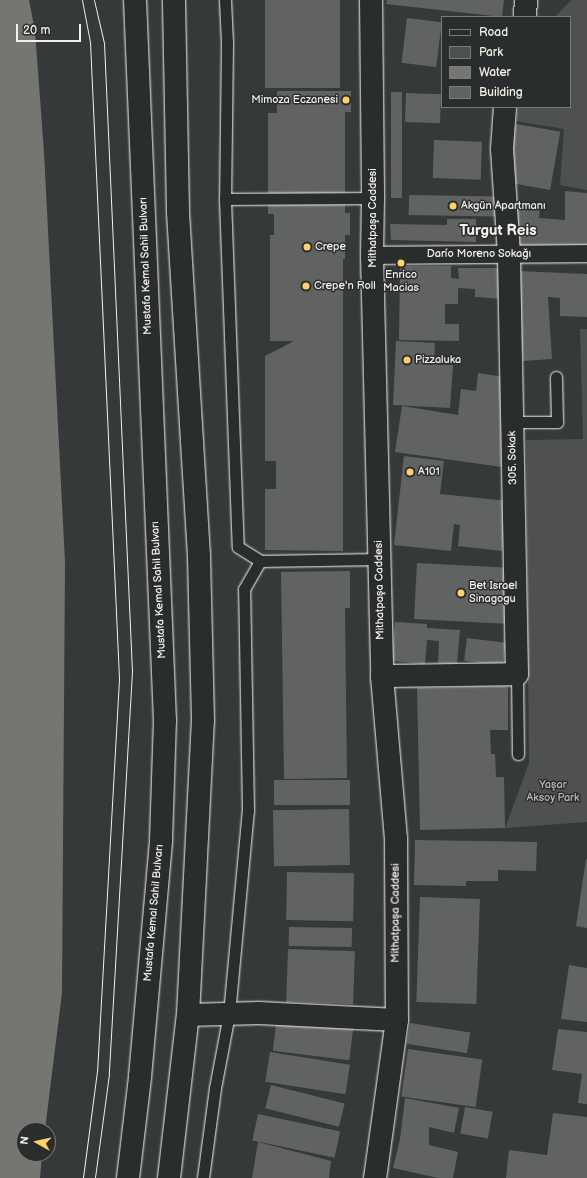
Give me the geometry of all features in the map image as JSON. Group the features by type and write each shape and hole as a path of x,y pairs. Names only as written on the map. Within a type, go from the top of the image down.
{"main road":[{"name":"Mustafa Kemal Sahil Bulvarı","path":"128,1178 140,1077 160,848 165,721 135,0"},
{"path":"169,1178 188,1016 203,721 199,556 178,211 174,0"},
{"name":"Mithatpaşa Caddesi","path":"371,0 373,198 372,255 382,676 396,838 397,1020 375,1178"},
{"path":"525,16 526,0"},
{"name":"305. Sokak","path":"505,108 502,149 509,254 517,674"},
{"path":"382,676 517,674"},
{"path":"188,1016 260,1013 397,1020"}],"street":[{"name":"Darío Moreno Sokağı","path":"372,255 587,253"}],"lane":[{"path":"225,0 227,43 225,199 238,547 260,560 380,559"},
{"path":"225,199 373,198"},
{"path":"512,422 557,422 556,377"},
{"path":"203,1178 215,1088 229,1014 248,810 244,589 260,560"},
{"path":"517,674 518,754"}],"green space":[{"path":"571,0 587,0 587,190 560,185 564,129 516,121 518,108 571,108 571,16 556,16"},
{"name":"Yaşar Aksoy Park","path":"580,329 587,329 587,822 505,828 529,763 526,440 583,439"}],"water":[{"path":"0,0 29,0 35,31 44,152 65,562 62,993 46,1122 16,1122 16,1162 41,1162 40,1178 0,1178"}],"building":[{"path":"265,0 340,0 340,88 265,88"},
{"path":"387,0 504,0 502,16 386,4"},
{"path":"407,18 441,22 436,67 402,63"},
{"path":"277,91 351,91 351,112 345,112 345,213 350,213 350,235 345,235 345,259 343,259 343,551 265,550 265,489 276,489 276,461 265,461 265,356 294,341 270,341 270,235 274,235 274,214 268,214 268,113 277,113"},
{"path":"391,92 402,92 402,198 391,198"},
{"path":"406,93 441,94 440,123 405,122"},
{"path":"516,124 560,132 550,190 506,182"},
{"path":"434,140 482,142 481,180 433,178"},
{"path":"565,191 587,193 587,249 517,248 515,205 540,206 539,218 565,220"},
{"name":"Akgün Apartmanı","path":"409,195 498,197 498,217 409,215"},
{"path":"447,219 476,219 476,242 391,240 390,224 447,225"},
{"path":"400,266 451,266 451,278 459,279 458,268 502,268 503,299 475,297 475,289 458,288 458,304 445,304 445,324 459,324 459,341 399,340"},
{"path":"518,271 587,274 587,317 560,316 560,298 548,297 552,359 523,361"},
{"path":"396,341 435,343 434,364 453,365 450,408 393,405"},
{"path":"478,373 511,378 508,422 502,467 395,452 402,406 458,415 461,389 476,391"},
{"path":"404,456 444,461 440,494 508,501 502,551 458,546 460,525 454,524 451,551 394,545"},
{"name":"Bet Israel Sinagogu","path":"417,563 508,568 505,624 414,619"},
{"path":"350,571 350,608 345,608 347,778 284,779 281,572"},
{"path":"395,622 427,624 427,628 460,630 457,664 438,663 439,641 427,640 425,664 392,661"},
{"path":"467,638 506,643 503,666 464,661"},
{"path":"508,686 508,730 490,730 491,754 495,754 496,777 504,777 505,828 420,830 417,688"},
{"path":"274,780 350,780 350,805 274,805"},
{"path":"349,809 350,865 274,866 273,810"},
{"path":"415,840 537,842 536,871 498,870 498,881 466,881 466,886 414,885"},
{"path":"587,859 587,928 576,926"},
{"path":"287,872 354,873 353,921 286,920"},
{"path":"420,897 480,899 476,1004 416,1002"},
{"path":"289,927 352,928 352,947 289,946"},
{"path":"288,949 355,951 353,1004 286,1002"},
{"path":"569,965 587,968 587,1022 561,1019"},
{"path":"277,1017 353,1026 349,1060 273,1051"},
{"path":"410,1023 470,1033 467,1053 407,1044"},
{"path":"558,1029 587,1032 587,1104 578,1103 582,1074 552,1070"},
{"path":"408,1049 482,1059 476,1107 401,1097"},
{"path":"270,1052 350,1065 345,1094 265,1082"},
{"path":"271,1085 345,1103 339,1127 265,1108"},
{"path":"405,1098 459,1108 454,1133 429,1127 429,1145 458,1152 453,1178 438,1178 393,1168 400,1139"},
{"path":"465,1107 493,1112 488,1138 460,1134"},
{"path":"553,1113 587,1117 587,1178 506,1178 509,1150 547,1155"},
{"path":"258,1114 340,1131 335,1158 252,1140"},
{"path":"258,1142 331,1161 329,1178 252,1178"}],"tram line":[{"path":"82,0 90,42 119,679 97,1071 83,1178"},
{"path":"94,0 104,43 132,671 109,1074 95,1178"}],"place":[{"name":"Mimoza Eczanesi","path":"346,100"},
{"name":"Akgün Apartmanı","path":"453,206"},
{"name":"Crepe","path":"307,247"},
{"name":"Enrico Macias","path":"401,263"},
{"name":"Crepe'n Roll","path":"306,286"},
{"name":"Pizzaluka","path":"407,360"},
{"name":"A101","path":"410,472"},
{"name":"Bet Israel Sinagogu","path":"461,593"}],"district":[{"name":"Turgut Reis","path":"498,231"}]}
